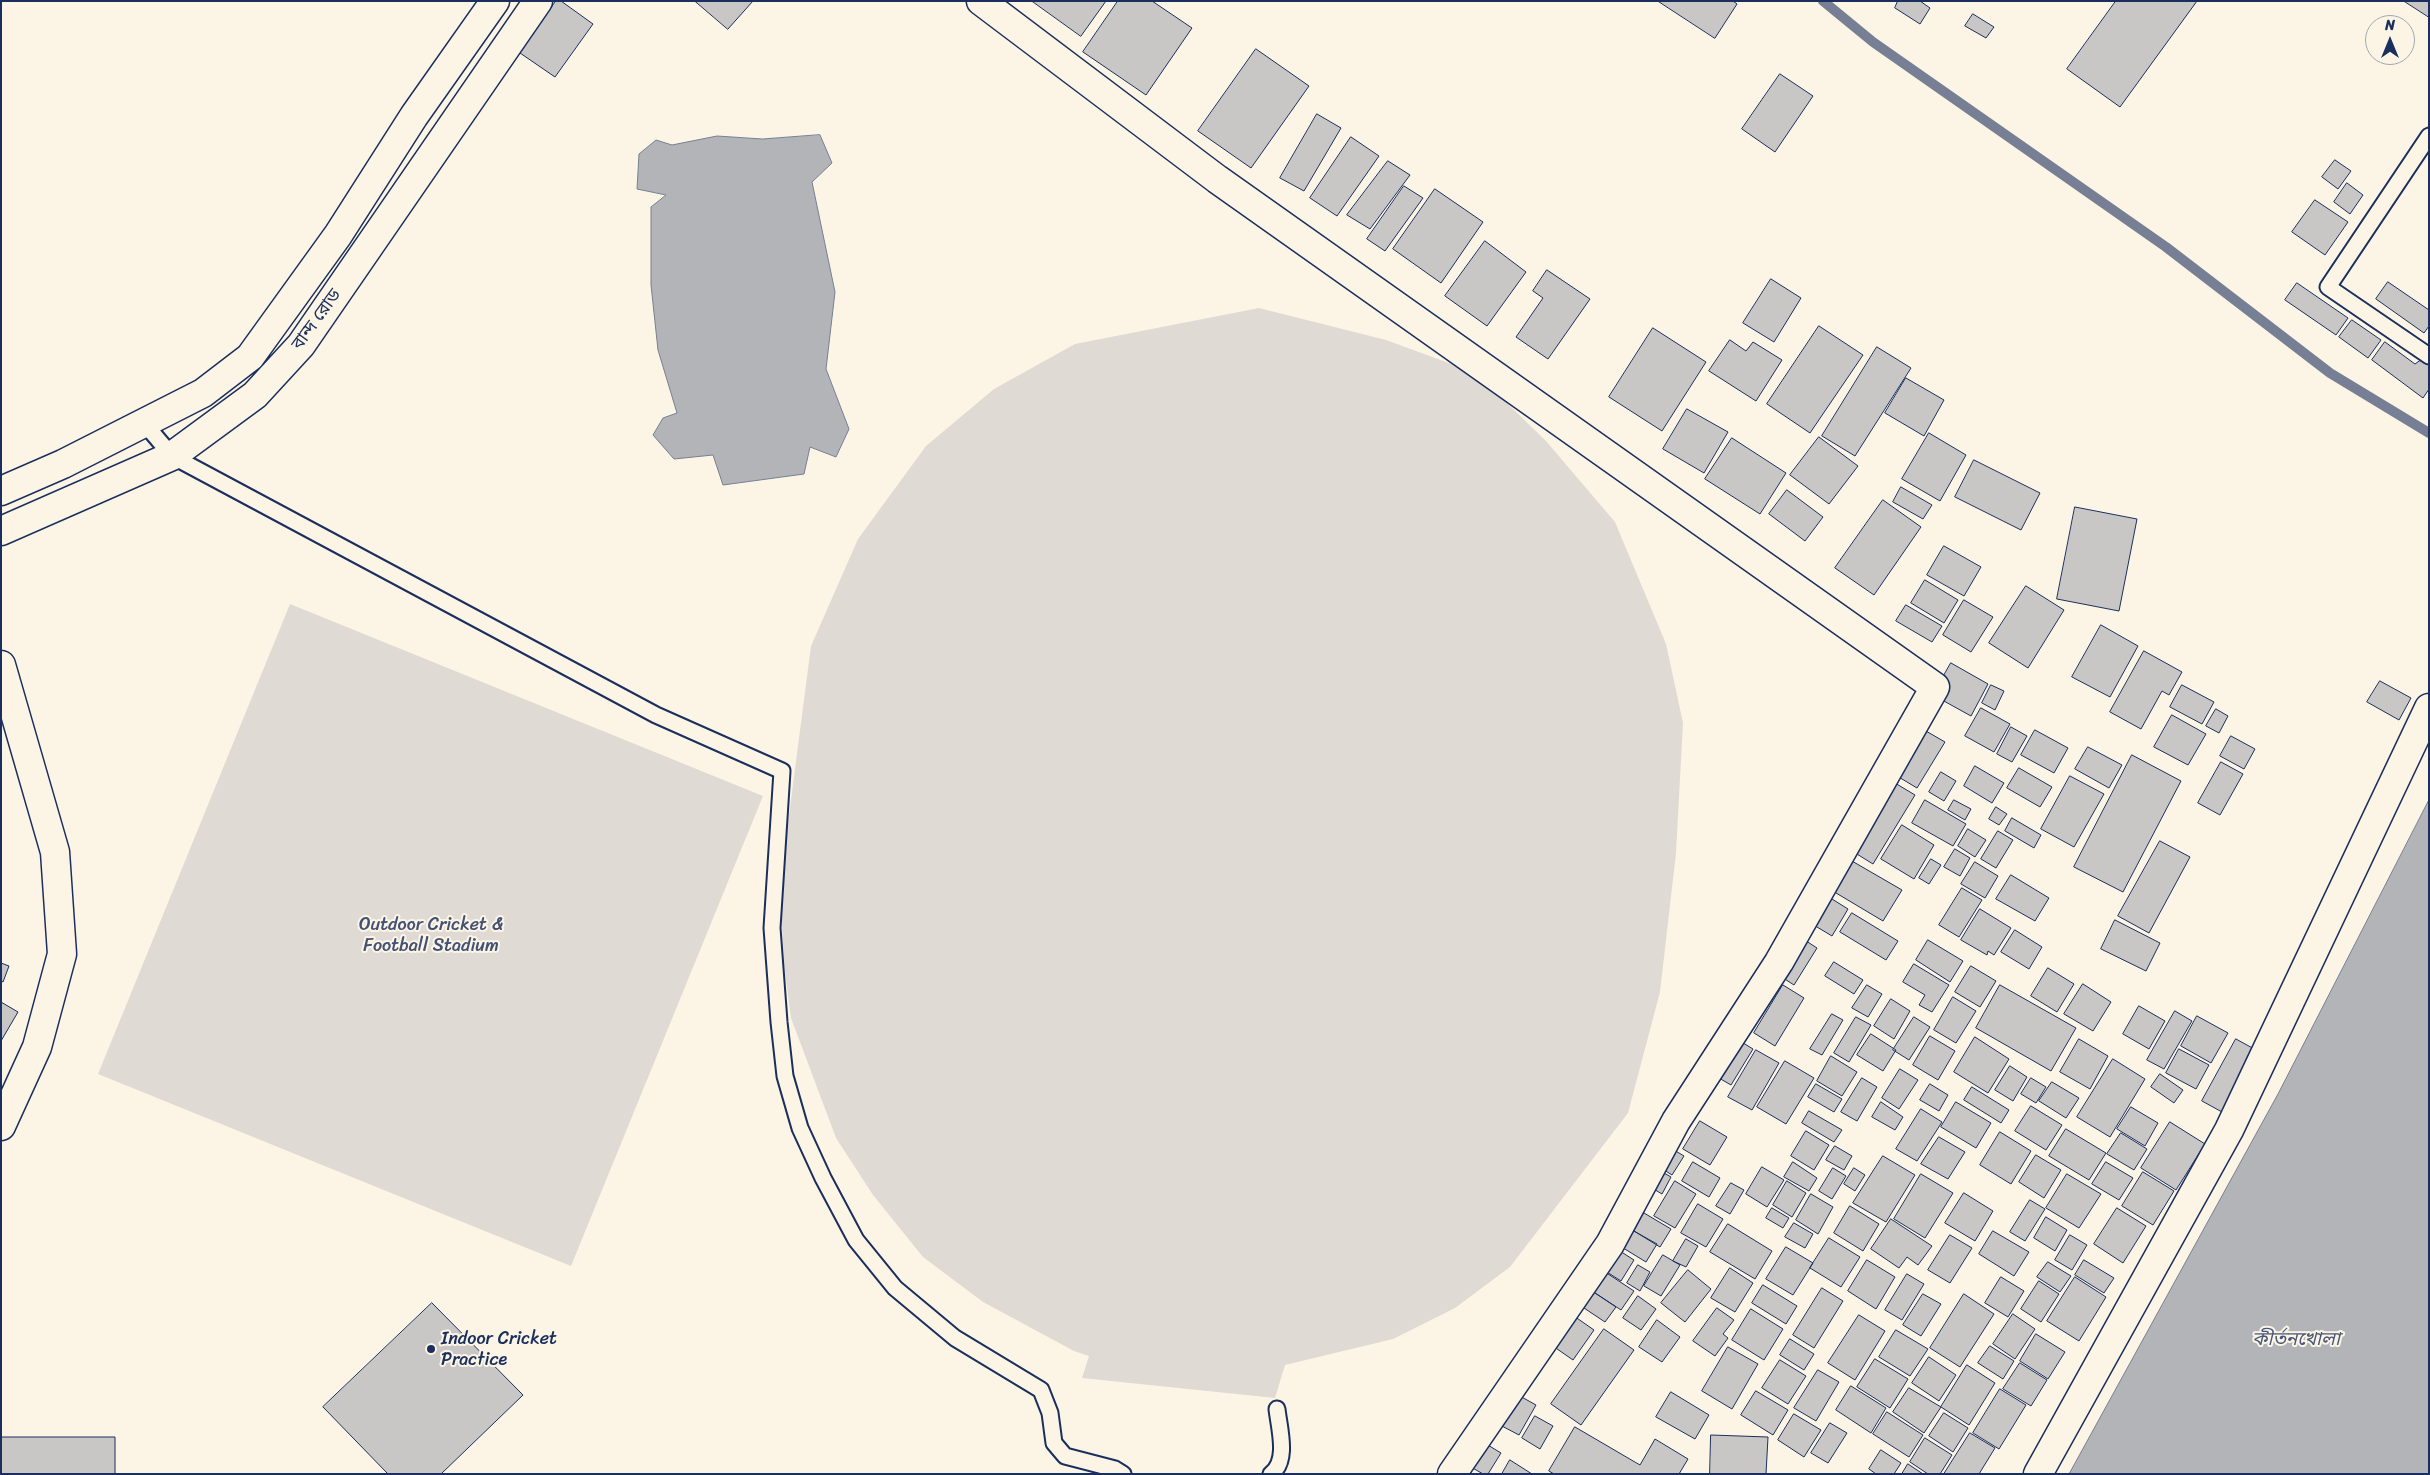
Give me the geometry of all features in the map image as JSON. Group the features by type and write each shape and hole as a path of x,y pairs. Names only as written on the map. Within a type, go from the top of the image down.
{"main road":[{"name":"বান্দ রোড","path":"1,490 63,464 145,424 203,393 250,357 338,235 414,116 495,1"},
{"name":"বান্দ রোড","path":"1,531 172,456 255,396 301,345 538,1"},
{"path":"981,1 1217,179 1935,687 1779,962 1676,1121 1610,1244 1452,1474"},
{"path":"1,665 55,852 62,954 37,1048 1,1126"},
{"path":"2038,1474 2229,1130 2429,708"}],"lane":[{"path":"2429,136 2328,287 2429,356"},
{"path":"145,424 172,456 656,715 782,771 772,928 778,1022 785,1076 795,1111 800,1128 823,1178 856,1240 895,1288 955,1338 1041,1390 1050,1413 1054,1443 1065,1456 1115,1469 1123,1474"},
{"path":"1271,1474 1277,1470 1282,1458 1277,1409"}],"green space":[{"path":"1259,308 1386,340 1476,373 1546,441 1615,522 1666,644 1683,723 1676,853 1660,992 1628,1113 1510,1267 1455,1308 1393,1339 1285,1365 1275,1398 1082,1378 1089,1356 1074,1351 983,1302 923,1257 873,1195 836,1138 791,1018 784,964 780,884 811,646 858,539 926,446 994,389 1075,344"},
{"name":"Outdoor Cricket & Football Stadium","path":"290,604 763,796 571,1266 98,1074"}],"water":[{"path":"820,135 832,163 812,182 835,292 826,369 849,429 836,457 810,447 804,474 723,485 713,455 674,459 653,435 663,418 677,413 658,350 651,285 651,207 666,195 637,189 639,154 656,140 672,145 717,136 762,139"},
{"name":"কীর্তনখোলা","path":"2429,800 2429,1474 2069,1474 2278,1094"}],"building":[{"path":"556,1 561,1 593,24 555,77 520,53"},
{"path":"695,1 753,1 728,29"},
{"path":"1032,1 1106,1 1081,36"},
{"path":"1118,1 1152,1 1192,28 1146,95 1083,52"},
{"path":"1658,1 1733,1 1737,4 1715,38"},
{"path":"1898,1 1920,1 1930,8 1920,24 1895,8"},
{"path":"2116,1 2197,1 2120,107 2067,69"},
{"path":"2404,1 2429,1 2429,17"},
{"path":"1973,14 1994,27 1986,38 1965,26"},
{"path":"1256,49 1309,86 1251,168 1198,131"},
{"path":"1780,74 1813,96 1775,152 1742,129"},
{"path":"1317,114 1341,128 1304,191 1280,178"},
{"path":"1351,137 1379,156 1337,216 1310,198"},
{"path":"2335,160 2351,171 2338,189 2322,177"},
{"path":"1388,161 1410,175 1370,229 1347,215"},
{"path":"2347,183 2363,195 2350,214 2334,202"},
{"path":"1404,186 1423,198 1385,251 1367,239"},
{"path":"1435,189 1483,222 1441,283 1393,249"},
{"path":"2315,200 2348,222 2325,255 2292,232"},
{"path":"1485,241 1526,272 1487,326 1445,296"},
{"path":"1547,270 1590,299 1548,359 1516,337 1543,298 1533,291"},
{"path":"1771,279 1801,298 1774,342 1743,323"},
{"path":"2388,282 2429,310 2429,326 2424,333 2376,299"},
{"path":"2297,283 2348,318 2336,335 2285,300"},
{"path":"2352,320 2381,340 2368,358 2339,337"},
{"path":"1819,326 1863,355 1810,433 1767,404"},
{"path":"1653,328 1706,362 1662,431 1609,397"},
{"path":"1730,340 1746,351 1753,342 1782,360 1756,401 1709,371"},
{"path":"2385,342 2415,364 2422,359 2429,362 2429,389 2423,398 2372,360"},
{"path":"1877,347 1911,368 1855,456 1822,436"},
{"path":"1906,378 1944,400 1924,436 1885,413"},
{"path":"1687,409 1728,432 1704,473 1663,449"},
{"path":"1929,433 1966,455 1940,501 1902,479"},
{"path":"1819,437 1858,466 1829,504 1790,475"},
{"path":"1732,438 1786,473 1760,514 1705,479"},
{"path":"1974,460 2040,493 2021,530 1955,497"},
{"path":"1901,487 1932,505 1923,519 1893,502"},
{"path":"1787,490 1823,517 1805,541 1769,514"},
{"path":"1883,500 1921,527 1874,595 1835,568"},
{"path":"2075,507 2137,519 2119,611 2057,599"},
{"path":"1944,546 1981,567 1964,596 1927,575"},
{"path":"1925,580 1958,600 1944,623 1911,603"},
{"path":"2026,586 2064,610 2028,668 1989,643"},
{"path":"1964,600 1993,617 1971,652 1943,635"},
{"path":"1906,605 1942,626 1932,642 1896,621"},
{"path":"2101,625 2138,646 2110,697 2072,677"},
{"path":"2144,651 2182,672 2169,695 2162,691 2141,729 2110,712"},
{"path":"1951,663 1988,684 1971,716 1933,695"},
{"path":"2380,681 2411,698 2399,720 2367,702"},
{"path":"1991,685 2004,691 1995,710 1982,703"},
{"path":"2182,685 2214,702 2202,724 2170,707"},
{"path":"1981,708 2010,724 1994,752 1965,736"},
{"path":"2216,709 2228,716 2219,733 2206,726"},
{"path":"2172,715 2206,734 2188,765 2154,747"},
{"path":"1919,727 1945,742 1917,788 1892,773"},
{"path":"2011,727 2027,736 2012,762 1997,754"},
{"path":"2035,730 2068,748 2054,773 2021,755"},
{"path":"2231,736 2255,749 2244,769 2220,756"},
{"path":"2088,747 2122,765 2109,788 2075,769"},
{"path":"2132,755 2181,781 2123,892 2074,867"},
{"path":"2221,762 2243,774 2220,815 2198,803"},
{"path":"1975,766 2004,783 1992,803 1964,786"},
{"path":"2019,768 2052,787 2040,807 2007,788"},
{"path":"1941,772 1956,781 1944,801 1929,792"},
{"path":"2070,776 2104,794 2074,847 2041,829"},
{"path":"1885,777 1915,795 1873,864 1844,846"},
{"path":"1925,800 1966,824 1953,846 1912,823"},
{"path":"1954,800 1971,809 1965,820 1948,810"},
{"path":"1996,807 2007,814 1999,825 1989,819"},
{"path":"2012,818 2041,835 2034,848 2005,831"},
{"path":"1902,825 1934,845 1914,879 1881,859"},
{"path":"1968,829 1986,840 1975,857 1958,846"},
{"path":"1998,831 2013,840 1996,868 1981,859"},
{"path":"2160,841 2190,857 2149,933 2118,916"},
{"path":"1955,849 1970,858 1960,876 1944,867"},
{"path":"1845,857 1902,890 1883,921 1826,887"},
{"path":"1931,859 1941,865 1929,884 1919,878"},
{"path":"1975,862 1998,876 1985,898 1961,884"},
{"path":"2011,875 2049,898 2035,921 1996,899"},
{"path":"1962,888 1982,900 1959,937 1939,925"},
{"path":"1824,894 1848,909 1832,936 1807,921"},
{"path":"1980,909 2011,928 1994,955 1988,951 1987,955 1961,940"},
{"path":"1852,913 1898,941 1886,960 1840,932"},
{"path":"2115,920 2160,943 2146,971 2101,949"},
{"path":"2015,930 2042,947 2029,969 2001,952"},
{"path":"1800,937 1817,948 1794,985 1777,974"},
{"path":"1928,940 1963,961 1950,982 1916,960"},
{"path":"1834,962 1863,980 1854,994 1825,976"},
{"path":"1,963 9,966 3,982 1,981"},
{"path":"1914,964 1949,985 1932,1012 1919,1005 1925,995 1903,982"},
{"path":"1971,966 1996,981 1980,1007 1955,992"},
{"path":"2048,968 2074,984 2057,1012 2031,996"},
{"path":"2083,984 2111,1002 2093,1031 2064,1014"},
{"path":"1783,985 1804,998 1775,1046 1754,1033"},
{"path":"1867,985 1882,994 1868,1017 1852,1008"},
{"path":"2000,985 2076,1028 2051,1071 1976,1028"},
{"path":"1953,997 1976,1011 1956,1043 1934,1030"},
{"path":"1891,999 1910,1011 1894,1039 1874,1026"},
{"path":"1,1002 18,1012 1,1041"},
{"path":"2139,1006 2165,1021 2149,1049 2123,1034"},
{"path":"2175,1011 2192,1021 2164,1069 2147,1060"},
{"path":"1832,1014 1843,1020 1822,1055 1810,1049"},
{"path":"2197,1016 2228,1033 2211,1063 2181,1046"},
{"path":"1856,1017 1871,1025 1849,1062 1834,1053"},
{"path":"1914,1017 1930,1027 1909,1060 1893,1050"},
{"path":"1871,1034 1896,1050 1883,1071 1857,1055"},
{"path":"1930,1036 1955,1051 1938,1080 1913,1065"},
{"path":"1975,1037 2009,1059 1988,1093 1954,1072"},
{"path":"1735,1038 1753,1049 1731,1085 1712,1074"},
{"path":"2079,1039 2108,1056 2090,1089 2060,1072"},
{"path":"2236,1039 2256,1050 2222,1112 2202,1101"},
{"path":"2179,1049 2209,1065 2196,1089 2166,1073"},
{"path":"1756,1050 1779,1063 1752,1110 1728,1097"},
{"path":"1831,1056 1857,1072 1842,1096 1817,1081"},
{"path":"2113,1059 2145,1079 2110,1137 2077,1117"},
{"path":"1785,1061 1814,1078 1786,1124 1757,1107"},
{"path":"2010,1066 2027,1077 2013,1101 1995,1090"},
{"path":"1900,1069 1918,1080 1899,1109 1882,1098"},
{"path":"2160,1074 2183,1090 2174,1103 2151,1087"},
{"path":"1862,1078 1877,1087 1857,1121 1841,1112"},
{"path":"2031,1078 2046,1087 2036,1103 2021,1094"},
{"path":"2052,1082 2079,1098 2066,1118 2039,1101"},
{"path":"1816,1084 1842,1099 1834,1112 1808,1097"},
{"path":"1930,1084 1948,1095 1939,1111 1920,1100"},
{"path":"1972,1087 2009,1110 2001,1123 1964,1100"},
{"path":"1881,1102 1903,1117 1895,1130 1872,1117"},
{"path":"1956,1102 1991,1123 1976,1148 1941,1127"},
{"path":"2031,1106 2062,1125 2046,1150 2015,1131"},
{"path":"2131,1107 2158,1123 2145,1146 2117,1129"},
{"path":"1921,1109 1942,1122 1917,1161 1896,1149"},
{"path":"1809,1111 1842,1130 1834,1142 1802,1123"},
{"path":"1700,1121 1727,1137 1710,1165 1683,1149"},
{"path":"2170,1122 2205,1144 2176,1190 2141,1168"},
{"path":"2066,1129 2106,1153 2089,1180 2049,1156"},
{"path":"1806,1131 1829,1145 1814,1170 1791,1156"},
{"path":"2000,1132 2031,1151 2011,1184 1980,1165"},
{"path":"2121,1133 2147,1149 2134,1170 2107,1154"},
{"path":"1939,1137 1965,1152 1948,1179 1921,1164"},
{"path":"1835,1146 1852,1156 1844,1170 1826,1160"},
{"path":"1669,1147 1684,1156 1672,1175 1658,1166"},
{"path":"2036,1155 2061,1170 2044,1198 2019,1182"},
{"path":"1883,1156 1915,1175 1886,1222 1853,1203"},
{"path":"1693,1162 1720,1178 1709,1197 1682,1181"},
{"path":"1793,1162 1817,1178 1809,1191 1784,1177"},
{"path":"2106,1162 2133,1178 2119,1200 2092,1184"},
{"path":"1762,1167 1784,1180 1767,1207 1746,1194"},
{"path":"1833,1168 1846,1176 1832,1199 1819,1191"},
{"path":"1854,1168 1865,1175 1855,1191 1844,1184"},
{"path":"1657,1169 1671,1177 1662,1194 1647,1185"},
{"path":"2143,1172 2174,1191 2153,1225 2122,1206"},
{"path":"1921,1174 1953,1193 1925,1238 1894,1219"},
{"path":"2067,1174 2101,1194 2079,1228 2046,1208"},
{"path":"1675,1181 1696,1194 1675,1228 1654,1216"},
{"path":"1787,1181 1806,1193 1792,1217 1773,1205"},
{"path":"1731,1183 1744,1190 1730,1214 1716,1206"},
{"path":"1964,1193 1993,1211 1975,1241 1945,1223"},
{"path":"1811,1194 1833,1207 1818,1234 1796,1220"},
{"path":"2030,1200 2045,1209 2025,1241 2010,1232"},
{"path":"1698,1204 1723,1219 1706,1247 1681,1233"},
{"path":"1850,1206 1879,1224 1863,1251 1834,1233"},
{"path":"1772,1208 1789,1218 1783,1228 1766,1218"},
{"path":"2117,1208 2146,1226 2123,1263 2094,1244"},
{"path":"1644,1213 1671,1229 1660,1247 1634,1231"},
{"path":"2046,1217 2067,1230 2055,1251 2034,1238"},
{"path":"1891,1219 1932,1246 1918,1265 1907,1257 1899,1268 1871,1249"},
{"path":"1794,1223 1813,1234 1805,1248 1785,1237"},
{"path":"1728,1224 1772,1251 1755,1279 1710,1252"},
{"path":"1625,1226 1657,1244 1646,1262 1615,1243"},
{"path":"1993,1231 2029,1252 2014,1276 1979,1254"},
{"path":"1950,1235 1972,1248 1950,1283 1928,1270"},
{"path":"2070,1235 2087,1245 2072,1270 2055,1260"},
{"path":"1829,1238 1860,1257 1841,1287 1810,1268"},
{"path":"1686,1239 1698,1246 1686,1267 1673,1261"},
{"path":"1612,1246 1634,1260 1621,1281 1599,1267"},
{"path":"1786,1247 1813,1263 1793,1295 1766,1279"},
{"path":"1663,1255 1680,1265 1661,1296 1644,1286"},
{"path":"1867,1260 1895,1277 1876,1309 1848,1291"},
{"path":"2084,1260 2114,1278 2104,1293 2075,1275"},
{"path":"2048,1262 2071,1276 2060,1292 2037,1277"},
{"path":"1638,1265 1650,1272 1640,1291 1627,1283"},
{"path":"1599,1268 1634,1291 1621,1310 1586,1287"},
{"path":"1730,1268 1753,1283 1735,1312 1711,1298"},
{"path":"1688,1270 1711,1289 1685,1322 1661,1303"},
{"path":"1907,1274 1924,1284 1902,1320 1885,1310"},
{"path":"2001,1277 2024,1291 2008,1317 1985,1303"},
{"path":"2075,1277 2106,1297 2079,1341 2047,1321"},
{"path":"2039,1281 2059,1294 2041,1322 2021,1309"},
{"path":"1763,1285 1797,1306 1786,1324 1752,1303"},
{"path":"1586,1287 1616,1307 1605,1322 1575,1302"},
{"path":"1822,1288 1843,1301 1814,1348 1793,1335"},
{"path":"1923,1294 1941,1304 1921,1336 1903,1325"},
{"path":"1964,1294 1994,1314 1960,1367 1930,1348"},
{"path":"1638,1296 1656,1309 1641,1330 1623,1318"},
{"name":"Indoor Cricket Practice","path":"432,1303 523,1395 441,1474 388,1474 323,1407"},
{"path":"1717,1308 1734,1320 1723,1334 1728,1338 1715,1356 1693,1341"},
{"path":"1751,1309 1783,1329 1764,1360 1732,1340"},
{"path":"1571,1314 1594,1330 1573,1360 1550,1344"},
{"path":"2013,1314 2035,1329 2015,1359 1993,1344"},
{"path":"1859,1315 1885,1331 1855,1380 1828,1363"},
{"path":"1657,1320 1680,1337 1662,1362 1639,1347"},
{"path":"1604,1329 1634,1350 1581,1425 1551,1404"},
{"path":"1896,1330 1928,1349 1910,1376 1879,1357"},
{"path":"2036,1334 2065,1352 2048,1379 2020,1361"},
{"path":"1790,1339 1814,1354 1804,1370 1780,1355"},
{"path":"1990,1346 2014,1361 2003,1379 1978,1363"},
{"path":"1728,1347 1758,1364 1732,1409 1702,1391"},
{"path":"1929,1357 1956,1375 1939,1401 1912,1383"},
{"path":"1875,1359 1908,1379 1890,1408 1857,1387"},
{"path":"1780,1360 1806,1376 1788,1404 1762,1388"},
{"path":"2020,1363 2047,1380 2031,1406 2003,1389"},
{"path":"1967,1365 1995,1383 1969,1425 1941,1407"},
{"path":"1818,1370 1839,1382 1816,1421 1794,1408"},
{"path":"1851,1386 1886,1408 1871,1433 1836,1410"},
{"path":"1909,1388 1941,1407 1924,1433 1893,1412"},
{"path":"2000,1389 2026,1405 1999,1449 1973,1433"},
{"path":"1756,1391 1788,1410 1773,1435 1741,1415"},
{"path":"1671,1392 1709,1415 1695,1439 1656,1417"},
{"path":"1518,1395 1536,1405 1519,1435 1500,1425"},
{"path":"1887,1412 1923,1435 1909,1457 1873,1434"},
{"path":"1944,1413 1968,1428 1953,1452 1929,1436"},
{"path":"1794,1414 1821,1430 1804,1457 1778,1440"},
{"path":"1535,1416 1553,1426 1540,1449 1522,1438"},
{"path":"1830,1423 1847,1433 1828,1463 1811,1453"},
{"path":"1575,1427 1640,1465 1655,1439 1688,1459 1679,1474 1554,1474 1549,1471"},
{"path":"1970,1433 1995,1448 1979,1474 1944,1474"},
{"path":"1711,1435 1768,1437 1766,1474 1710,1474"},
{"path":"1,1437 115,1437 115,1474 1,1474"},
{"path":"1925,1438 1952,1455 1940,1474 1928,1474 1910,1462"},
{"path":"1478,1439 1501,1453 1488,1474 1483,1474 1464,1463"},
{"path":"1881,1450 1901,1463 1894,1474 1876,1474 1869,1469"},
{"path":"1510,1460 1532,1474 1502,1474"},
{"path":"1908,1464 1923,1474 1902,1474"}],"waterway":[{"path":"1823,1 1873,42 2166,247 2330,373 2429,433"}],"place":[{"name":"Indoor Cricket Practice","path":"431,1349"}]}
